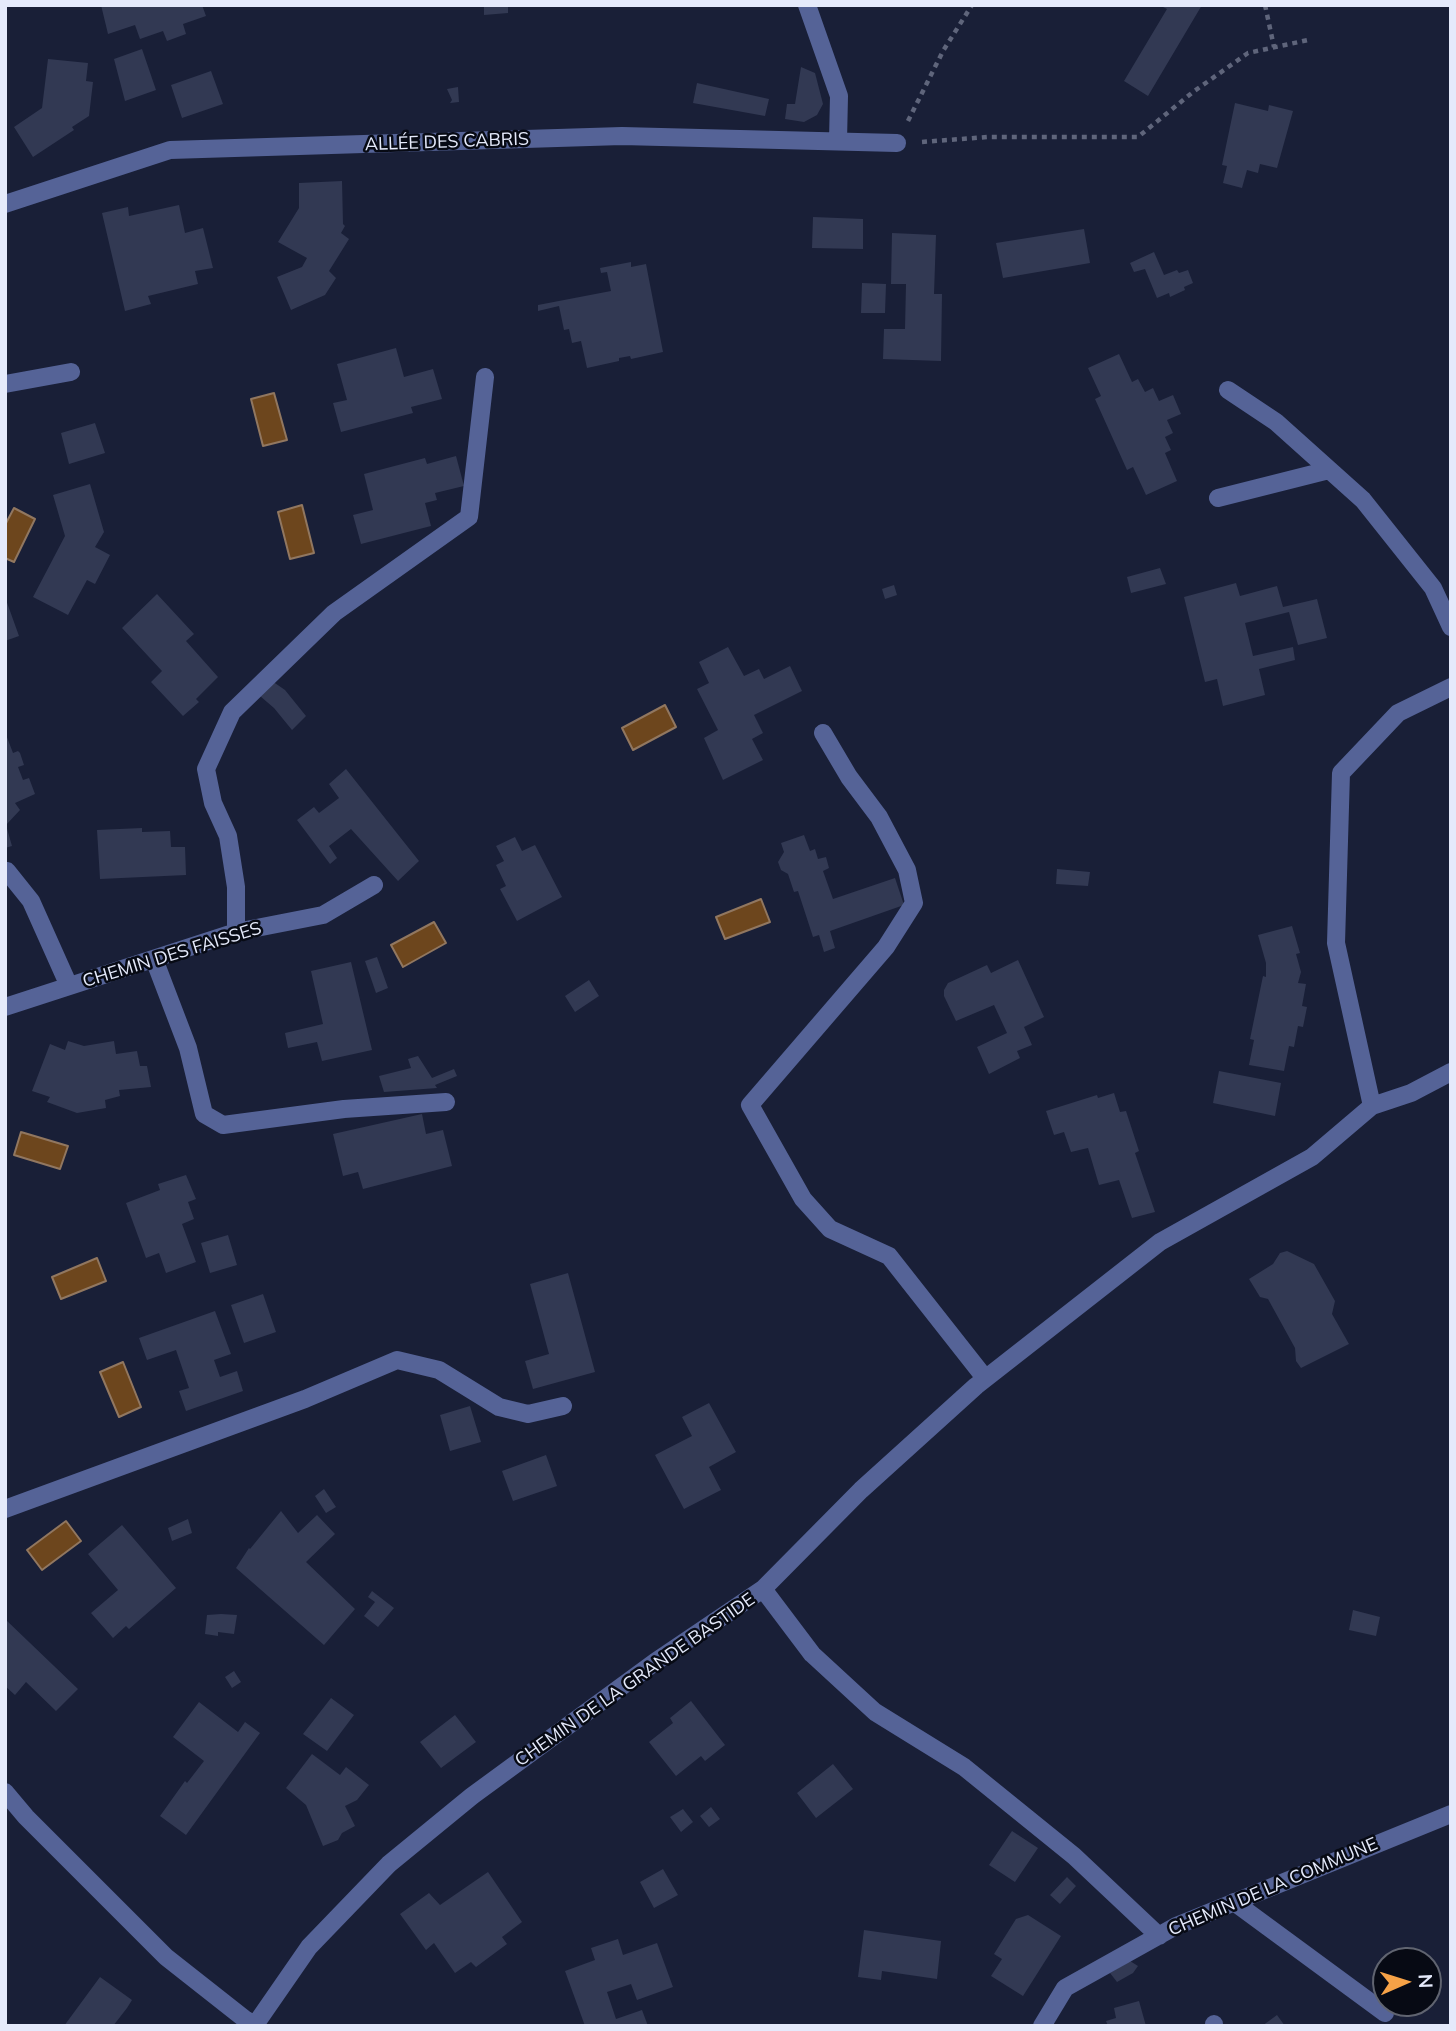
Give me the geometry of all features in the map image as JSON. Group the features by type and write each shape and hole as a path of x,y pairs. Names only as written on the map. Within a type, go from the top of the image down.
{"street":[{"path":"807,5 839,96 838,141"},
{"name":"ALLÉE DES CABRIS","path":"5,204 170,150 622,136 897,144"},
{"path":"5,384 71,372"},
{"path":"236,932 236,887 228,836 213,803 206,769 232,712 334,613 469,517 485,377"},
{"path":"1228,390 1276,422 1363,500 1433,588 1451,627"},
{"path":"1218,498 1329,470"},
{"path":"1372,1106 1336,943 1341,774 1398,713 1451,687"},
{"path":"823,733 849,776 879,817 907,870 914,904 886,947 750,1105 803,1199 830,1229 889,1256 985,1378"},
{"path":"7,871 31,901 69,986"},
{"name":"CHEMIN DES FAISSES","path":"5,1007 236,932 323,915 374,885"},
{"path":"154,958 188,1048 204,1114 223,1125 344,1109 446,1102"},
{"path":"763,1589 861,1490 985,1378 1160,1242 1312,1157 1372,1106 1411,1093 1451,1072"},
{"path":"5,1509 305,1399 397,1360 439,1370 499,1407 528,1414 564,1406"},
{"name":"CHEMIN DE LA GRANDE BASTIDE","path":"256,2025 309,1947 390,1864 472,1796 655,1661 763,1589 812,1654 875,1712 964,1767 1074,1856 1159,1936"},
{"path":"5,1791 26,1817 166,1957 256,2025"},
{"name":"CHEMIN DE LA COMMUNE","path":"1042,2026 1065,1989 1176,1926 1451,1814"},
{"path":"1234,1902 1372,2003"}],"path":[{"path":"897,144 943,51 972,5"},
{"path":"1265,5 1274,47"},
{"path":"897,144 987,137 1138,137 1192,92 1248,53 1308,40"}],"shaded area":[{"path":"274,393 287,440 263,446 251,399"},
{"path":"302,505 314,553 290,559 278,512"},
{"path":"14,508 35,519 14,562 5,558 5,525"},
{"path":"665,705 676,727 633,750 622,728"},
{"path":"761,899 770,922 725,939 716,917"},
{"path":"434,922 446,943 403,967 391,945"},
{"path":"21,1132 68,1146 60,1169 14,1155"},
{"path":"97,1258 106,1281 61,1299 52,1277"},
{"path":"123,1362 141,1407 119,1417 100,1372"},
{"path":"66,1521 81,1541 42,1570 27,1550"}],"building":[{"path":"101,5 202,5 206,16 183,24 186,34 167,41 163,31 140,39 135,25 108,34"},
{"path":"484,5 508,5 508,13 484,15"},
{"path":"1159,5 1202,5 1148,96 1124,81 1167,9"},
{"path":"142,49 156,90 125,101 114,59"},
{"path":"48,59 88,63 86,81 93,82 89,116 72,127 74,130 33,157 14,127 42,108"},
{"path":"801,67 815,73 823,104 817,115 804,122 785,119 787,104 795,104"},
{"path":"211,71 223,104 182,118 171,85"},
{"path":"697,83 769,99 765,116 693,103"},
{"path":"458,87 459,102 450,103 452,100 447,89"},
{"path":"1235,103 1268,111 1269,105 1293,111 1277,168 1260,164 1258,173 1247,170 1242,188 1223,183 1227,166 1222,165"},
{"path":"342,181 345,226 341,233 349,239 329,271 336,278 325,295 291,310 277,277 302,267 307,258 278,242 299,208 299,183"},
{"path":"179,205 185,233 203,228 213,268 195,271 198,284 148,296 151,304 125,311 102,213 128,207 129,216"},
{"path":"813,217 863,219 863,249 812,248"},
{"path":"1084,229 1090,263 1003,278 996,243"},
{"path":"892,233 936,235 934,294 942,294 941,361 883,359 884,329 905,329 906,284 891,284"},
{"path":"1154,252 1164,275 1177,270 1179,273 1188,270 1193,283 1170,297 1169,293 1157,298 1145,269 1134,272 1130,263"},
{"path":"631,262 631,267 646,264 663,352 631,359 630,356 619,358 619,361 587,368 581,341 572,343 569,329 564,330 559,306 538,311 538,305 611,291 607,272 601,273 600,268"},
{"path":"862,283 886,284 885,313 861,313"},
{"path":"396,348 404,377 433,369 442,399 411,407 413,413 341,432 333,403 347,400 337,364"},
{"path":"1119,354 1132,382 1138,379 1145,392 1153,388 1159,401 1173,395 1181,414 1167,420 1173,433 1165,437 1171,450 1165,453 1177,481 1146,495 1133,467 1127,470 1095,399 1101,396 1088,368"},
{"path":"95,423 105,453 69,464 61,433"},
{"path":"456,456 464,486 435,493 437,500 425,503 431,526 361,544 353,515 373,510 364,474 425,458 427,464"},
{"path":"90,484 104,532 95,547 110,555 95,584 87,580 68,615 33,597 65,536 53,495"},
{"path":"1160,568 1166,584 1131,593 1127,577"},
{"path":"1236,583 1240,596 1277,586 1283,607 1317,599 1327,638 1298,645 1289,612 1245,623 1253,656 1293,647 1295,660 1259,669 1265,695 1223,706 1217,679 1205,682 1184,597"},
{"path":"894,585 897,595 885,599 882,589"},
{"path":"157,594 194,634 186,641 218,677 196,699 199,702 183,716 151,682 162,671 122,628"},
{"path":"5,597 19,636 5,641"},
{"path":"728,647 744,676 759,669 764,679 790,666 802,691 754,715 763,733 752,739 763,760 723,780 704,738 718,730 697,689 709,683 699,662"},
{"path":"272,681 285,690 306,716 292,730 260,696"},
{"path":"5,732 13,753 20,753 24,765 18,767 23,780 29,778 35,794 15,803 20,810 6,825 12,846 5,848"},
{"path":"346,769 419,861 398,881 351,829 329,846 337,858 330,864 297,820 314,807 319,813 339,798 329,784"},
{"path":"142,828 142,832 170,831 171,847 185,847 186,875 100,879 97,830"},
{"path":"804,835 810,851 815,849 818,859 826,857 829,868 823,871 833,899 895,878 904,905 830,931 835,948 824,952 819,935 813,937 798,891 794,892 788,874 781,870 778,862 784,852 781,843"},
{"path":"515,837 522,851 535,845 562,897 517,921 500,889 506,886 496,865 504,861 496,846"},
{"path":"1057,869 1090,872 1088,886 1056,884"},
{"path":"1292,926 1300,953 1296,954 1301,972 1298,983 1306,984 1302,1006 1307,1007 1303,1027 1298,1026 1294,1047 1289,1046 1284,1071 1249,1065 1254,1040 1250,1039 1263,976 1266,977 1266,963 1258,935"},
{"path":"377,957 388,988 376,993 365,961"},
{"path":"1018,960 1044,1017 1024,1027 1032,1045 1017,1051 1020,1058 989,1074 977,1047 1007,1033 994,1005 956,1021 944,996 944,990 948,983 987,965 991,973"},
{"path":"351,962 372,1050 322,1061 317,1042 288,1048 285,1033 323,1024 311,971"},
{"path":"589,980 599,996 575,1012 565,996"},
{"path":"68,1041 84,1046 114,1041 116,1054 137,1051 140,1066 147,1066 151,1087 119,1090 120,1096 105,1100 106,1108 77,1113 47,1102 50,1097 32,1091 50,1044 65,1050"},
{"path":"418,1056 432,1078 454,1069 457,1076 435,1085 437,1088 384,1092 379,1076 411,1068 408,1059"},
{"path":"1219,1071 1281,1083 1275,1116 1213,1103"},
{"path":"1114,1093 1120,1112 1126,1111 1139,1151 1135,1153 1155,1212 1132,1218 1119,1180 1099,1185 1088,1148 1071,1152 1064,1132 1054,1135 1046,1111 1097,1095 1098,1098"},
{"path":"422,1114 426,1134 443,1130 452,1166 363,1189 358,1172 343,1176 333,1134"},
{"path":"186,1175 196,1199 188,1202 194,1219 182,1224 196,1262 166,1273 159,1253 146,1258 126,1203 160,1190 158,1184"},
{"path":"228,1235 237,1265 210,1273 201,1243"},
{"path":"1287,1251 1314,1264 1335,1301 1332,1314 1349,1344 1301,1368 1296,1361 1295,1348 1268,1299 1260,1297 1249,1279 1273,1264 1280,1253"},
{"path":"568,1273 595,1372 533,1389 525,1361 549,1354 530,1284"},
{"path":"263,1294 276,1332 244,1343 231,1305"},
{"path":"215,1311 231,1354 214,1360 220,1377 237,1371 243,1391 186,1411 179,1391 189,1388 176,1350 147,1360 139,1338"},
{"path":"709,1403 736,1452 709,1467 721,1490 684,1509 655,1455 692,1436 682,1417"},
{"path":"470,1406 481,1442 450,1451 440,1415"},
{"path":"546,1455 557,1486 513,1501 502,1471"},
{"path":"324,1489 336,1507 326,1513 315,1496"},
{"path":"281,1511 298,1533 317,1515 335,1534 306,1562 355,1609 324,1645 236,1568 249,1548"},
{"path":"188,1519 192,1533 172,1541 168,1528"},
{"path":"122,1525 176,1588 129,1629 126,1626 113,1638 91,1613 118,1590 88,1554"},
{"path":"372,1591 394,1608 378,1627 364,1616 375,1602 368,1597"},
{"path":"1353,1610 1380,1617 1376,1636 1349,1630"},
{"path":"207,1615 237,1615 234,1634 205,1634"},
{"path":"5,1619 78,1689 56,1711 26,1682 15,1695 5,1686"},
{"path":"234,1671 241,1682 232,1688 225,1677"},
{"path":"331,1698 354,1715 327,1751 303,1734"},
{"path":"691,1701 725,1745 705,1761 701,1756 676,1776 649,1742 673,1723 670,1718"},
{"path":"199,1702 238,1732 245,1722 260,1733 186,1835 160,1816 185,1781 187,1783 204,1761 173,1737"},
{"path":"455,1715 476,1742 441,1768 420,1742"},
{"path":"312,1754 340,1775 346,1767 369,1785 357,1800 345,1806 355,1826 342,1833 338,1840 323,1846 306,1805 286,1788"},
{"path":"833,1764 853,1789 816,1818 797,1793"},
{"path":"711,1807 720,1819 709,1827 700,1816"},
{"path":"683,1809 693,1822 681,1832 670,1817"},
{"path":"1012,1831 1038,1848 1015,1882 989,1865"},
{"path":"663,1869 678,1895 654,1908 640,1882"},
{"path":"488,1872 522,1922 502,1937 507,1944 476,1967 471,1962 455,1973 434,1943 426,1950 400,1914 429,1893 440,1905"},
{"path":"1067,1877 1076,1886 1060,1904 1050,1895"},
{"path":"1028,1915 1061,1936 1023,1996 991,1976 1002,1959 994,1954 1016,1919"},
{"path":"864,1930 941,1941 937,1979 882,1971 881,1980 858,1977"},
{"path":"618,1939 623,1955 657,1943 673,1987 637,2000 631,1984 607,1992 616,2019 642,2010 648,2026 585,2026 565,1971 595,1960 591,1948"},
{"path":"1130,1961 1138,1966 1133,1973 1117,1982 1110,1973"},
{"path":"100,1977 132,2000 127,2008 113,2026 64,2026"},
{"path":"1139,2001 1146,2026 1108,2026 1106,2021 1116,2018 1114,2008"},
{"path":"1277,2015 1285,2026 1262,2026"}]}
